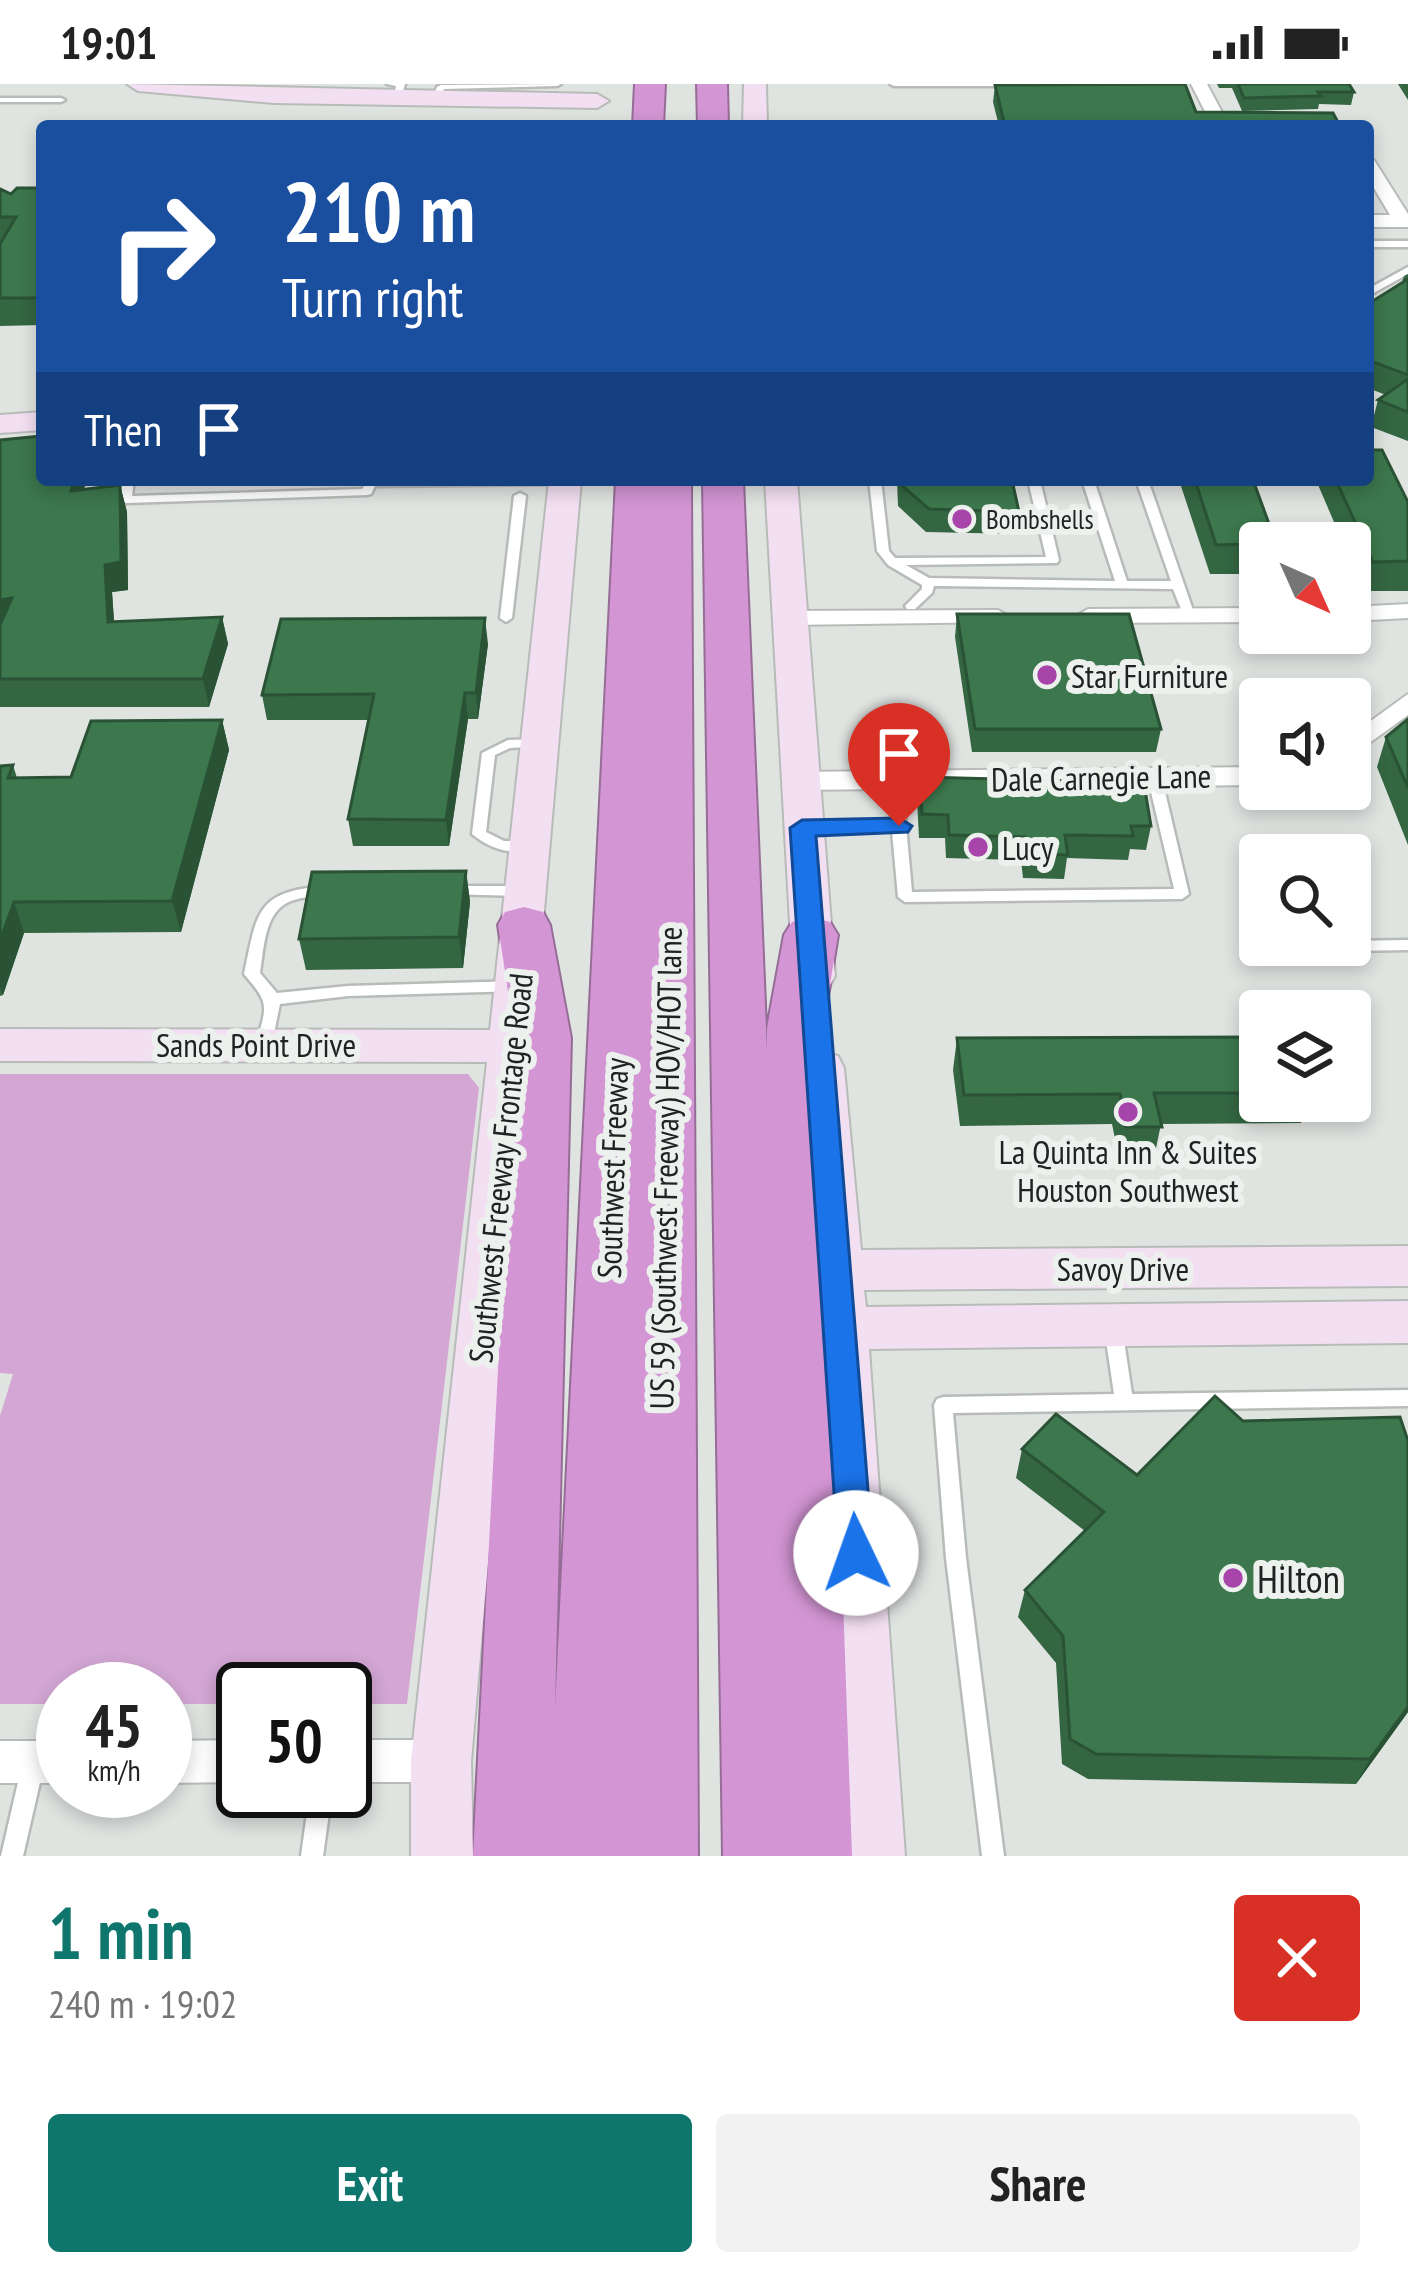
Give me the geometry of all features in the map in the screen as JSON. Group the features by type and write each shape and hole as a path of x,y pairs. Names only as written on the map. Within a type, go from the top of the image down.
{"highway":[{"path":"648,120 650,84"},
{"path":"675,84 675,120"},
{"path":"712,84 713,120"},
{"name":"Southwest Freeway","path":"587,1856 636,486"},
{"name":"US 59 (Southwest Freeway) HOV/HOT lane","path":"659,1856 671,486"},
{"path":"723,486 762,1856"},
{"path":"512,1856 543,1038 523,934"},
{"path":"811,934 795,1028 813,1856"}],"main road":[{"path":"138,84 274,96 394,92 435,101 597,104"},
{"path":"755,84 755,120"},
{"path":"0,424 36,421"},
{"name":"Southwest Freeway Frontage Road","path":"442,1856 442,1761 565,486"},
{"path":"781,486 802,828 843,1328 874,1856"},
{"name":"Sands Point Drive","path":"0,1045 513,1046"},
{"name":"Savoy Drive","path":"838,1270 1408,1266"},
{"name":"Savoy Drive","path":"843,1328 1408,1322"}],"street":[{"path":"1199,84 1217,120"},
{"path":"1374,173 1405,221"},
{"path":"1374,221 1405,221"},
{"path":"787,608 1026,617"},
{"path":"1371,613 1408,611"},
{"path":"1073,616 1239,615"},
{"path":"1371,732 1408,701"},
{"name":"Dale Carnegie Lane","path":"799,781 1239,776"},
{"path":"372,1761 442,1761"}],"lane":[{"path":"435,101 441,87 557,84"},
{"path":"894,84 1043,84"},
{"path":"0,100 46,104 61,100"},
{"path":"1374,197 1389,197"},
{"path":"1374,244 1408,244"},
{"path":"1374,290 1408,270"},
{"path":"127,486 126,500 367,493 369,486"},
{"path":"876,486 884,551 892,562 926,582 1179,586"},
{"path":"892,562 1054,560 1036,486"},
{"path":"1090,486 1122,585"},
{"path":"1144,486 1190,616"},
{"path":"506,618 520,496"},
{"path":"922,612 926,582"},
{"path":"531,846 502,846 479,834 490,753 508,744 541,743"},
{"path":"896,780 904,897 1182,894 1154,775"},
{"path":"802,828 899,826"},
{"path":"273,999 252,974 264,914 273,900 290,892 337,891"},
{"path":"429,891 523,934"},
{"path":"273,999 348,991 523,934"},
{"path":"1371,946 1408,945"},
{"path":"264,1043 273,999"},
{"path":"1112,1325 1124,1402"},
{"path":"993,1856 956,1558 943,1405 1408,1398"},
{"path":"12,1856 32,1762"},
{"path":"312,1856 317,1818"}],"shaded area":[{"path":"0,1074 468,1074 479,1088 407,1704 372,1704 372,1662 216,1662 216,1704 192,1704 192,1662 36,1662 36,1704 0,1704 0,1416 13,1374 0,1373"}],"building":[{"path":"1185,84 1196,112 1333,113 1337,120 1004,120 995,85"},
{"path":"1238,84 1349,84 1354,92 1244,98"},
{"path":"17,188 36,188 36,298 0,298 0,244 16,217 0,217 0,189 11,194"},
{"path":"1408,279 1408,375 1374,362 1374,300"},
{"path":"1408,379 1408,412 1378,400"},
{"path":"36,437 36,486 72,486 71,491 120,486 121,562 105,565 108,622 222,617 203,679 0,679 0,625 12,598 0,600 0,440"},
{"path":"1374,450 1382,450 1408,502 1408,561 1373,562 1371,522 1355,522 1339,486 1374,486"},
{"path":"902,486 1013,486 1019,512 929,509"},
{"path":"1197,486 1255,486 1268,522 1239,522 1239,544 1216,545"},
{"name":"Star Furniture","path":"957,614 1129,614 1161,729 975,729"},
{"path":"485,618 476,693 465,693 446,820 348,819 374,694 262,695 281,619"},
{"path":"1408,719 1408,788 1386,737"},
{"path":"222,720 172,901 14,902 0,941 0,766 13,765 8,778 71,777 91,721"},
{"path":"920,777 1121,782 1123,789 1145,790 1151,826 1131,826 1133,836 1065,835 1068,855 1027,854 1025,837 949,835 948,815 922,814"},
{"path":"466,871 459,937 299,939 312,872"},
{"path":"1239,1037 1239,1093 1154,1093 1162,1127 1126,1127 1120,1094 964,1095 957,1038"},
{"name":"Hilton","path":"1215,1396 1243,1421 1400,1417 1408,1441 1408,1707 1370,1759 1096,1754 1070,1739 1063,1636 1025,1590 1104,1512 1022,1449 1056,1414 1137,1475"}],"place":[{"name":"Bombshells","path":"962,519"},
{"name":"Star Furniture","path":"1047,675"},
{"name":"Lucy","path":"978,847"},
{"name":"La Quinta Inn & Suites Houston Southwest","path":"1128,1112"},
{"name":"Hilton","path":"1233,1578"}],"route":[{"path":"856,1553 843,1328 802,828 899,826"}]}
